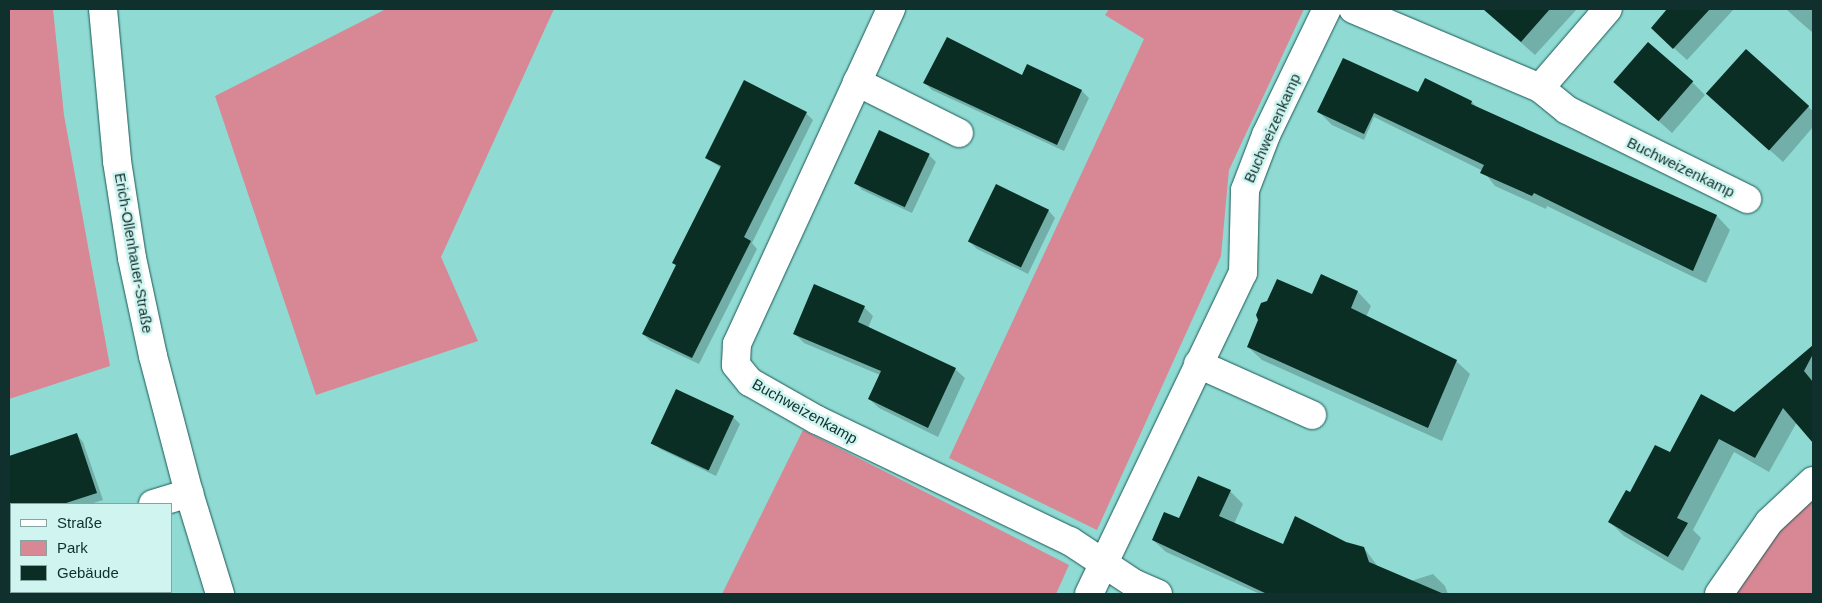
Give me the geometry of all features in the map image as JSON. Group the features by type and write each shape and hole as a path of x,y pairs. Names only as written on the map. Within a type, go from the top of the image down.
{"street":[{"name":"Erich-Ollenhauer-Straße","path":"103,9 117,161 132,258 152,356 189,493 220,594"},
{"name":"Buchweizenkamp","path":"891,9 737,344 736,365 750,382 817,420 1070,541 1135,584 1158,594"},
{"name":"Buchweizenkamp","path":"1089,594 1102,562 1242,273 1245,190 1266,135 1327,9"},
{"name":"Buchweizenkamp","path":"1353,9 1540,88 1567,110 1747,199"},
{"path":"1540,88 1608,9"},
{"path":"857,82 960,134"},
{"path":"1198,364 1312,415"},
{"path":"1719,594 1769,522 1813,481"},
{"path":"157,503 189,493"}],"green space":[{"path":"9,9 53,9 64,115 110,366 9,399"},
{"path":"386,9 554,9 441,257 478,341 316,395 215,96"},
{"path":"1109,9 1304,9 1229,170 1221,256 1097,530 949,458 1144,39 1105,15"},
{"path":"803,430 1069,565 1056,594 722,594"},
{"path":"1813,485 1813,594 1719,594"}],"building":[{"path":"1483,9 1550,9 1521,42"},
{"path":"1667,9 1710,9 1673,49 1651,28"},
{"path":"947,37 1022,75 1027,64 1082,90 1057,145 923,83"},
{"path":"1648,42 1693,81 1659,121 1613,82"},
{"path":"1746,49 1809,106 1769,150 1706,94"},
{"path":"1343,58 1418,92 1425,78 1472,101 1471,104 1717,215 1693,271 1534,193 1532,196 1480,173 1484,165 1374,113 1364,134 1317,112"},
{"path":"744,80 807,112 744,237 751,241 692,358 642,334 676,265 672,263 721,166 705,158"},
{"path":"879,130 930,154 905,207 854,183"},
{"path":"996,184 1049,210 1021,267 968,242"},
{"path":"1321,274 1358,291 1351,308 1457,360 1428,428 1247,347 1258,320 1256,315 1261,303 1267,301 1277,279 1312,294"},
{"path":"814,284 865,306 858,322 956,368 928,428 868,399 881,371 793,334"},
{"path":"1813,345 1813,354 1804,371 1813,382 1813,443 1783,408 1755,458 1719,439 1677,518 1688,523 1668,557 1608,522 1626,490 1630,492 1655,445 1670,452 1701,394 1734,412"},
{"path":"676,389 734,416 709,470 651,443"},
{"path":"77,433 97,493 66,503 9,504 9,456"},
{"path":"1198,476 1231,490 1219,516 1283,544 1295,516 1346,542 1364,547 1369,562 1444,594 1267,594 1152,540 1164,512 1179,518"}]}
